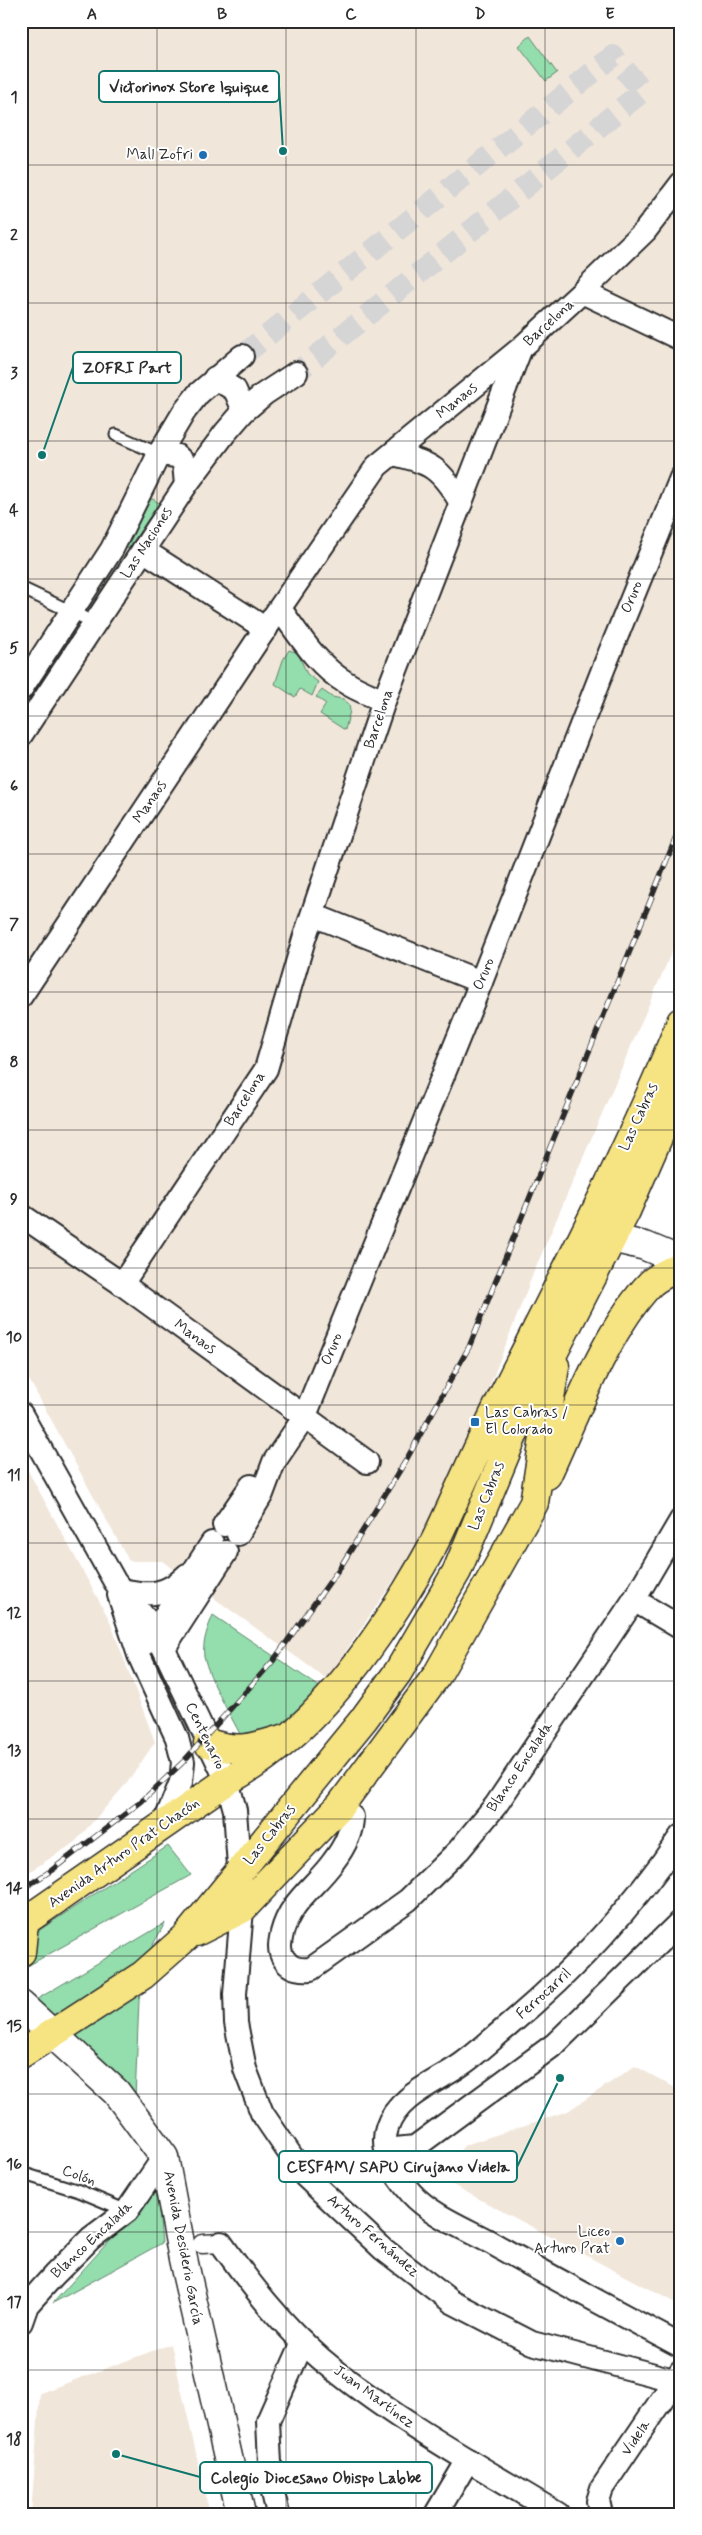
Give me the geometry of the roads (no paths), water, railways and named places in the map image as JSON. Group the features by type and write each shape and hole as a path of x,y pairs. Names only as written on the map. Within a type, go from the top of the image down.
{"main road":[{"name":"Las Cabras","path":"227,1781 254,1766 293,1736 344,1680 378,1636 410,1585 438,1537 477,1446 586,1232 681,1022"},
{"name":"Las Cabras","path":"239,1873 363,1720 398,1672 457,1571 521,1416 613,1237 681,1085"},
{"path":"186,1937 242,1909 340,1806 437,1675 534,1503 597,1368 628,1312 652,1282 681,1266"},
{"path":"534,1503 558,1345"},
{"path":"208,1743 226,1749 250,1749 293,1736"},
{"name":"Avenida Arturo Prat Chacón","path":"23,1923 227,1781"},
{"path":"21,2054 143,1975 186,1937 239,1873"},
{"path":"21,1952 23,1923"}],"street":[{"name":"Barcelona","path":"122,1284 266,1070 313,915 384,701 520,349 646,231 681,184"},
{"path":"582,292 681,339"},
{"name":"Manaos","path":"21,996 377,466 520,349"},
{"name":"Las Naciones","path":"21,689 112,549 159,454 184,412 198,394 242,356"},
{"name":"Las Naciones","path":"21,735 186,485 244,411 264,394 296,373"},
{"path":"216,378 235,390 244,411"},
{"path":"159,454 177,456 184,463 186,485"},
{"path":"393,454 414,458 436,468 450,484 461,503"},
{"name":"Oruro","path":"159,1639 198,1564 225,1538 262,1494 274,1462 304,1418 481,982 604,667 681,478"},
{"path":"143,550 266,629"},
{"path":"280,609 307,645 334,674 345,682 384,701"},
{"path":"313,915 481,982"},
{"name":"Manaos","path":"21,1214 122,1284 367,1462"},
{"path":"586,1232 645,1246 681,1261"},
{"name":"Centenario","path":"21,1414 118,1586 159,1639 227,1781 235,1810 242,1909"},
{"name":"Blanco Encalada","path":"340,1806 352,1817 352,1828 333,1862 294,1906 285,1922 279,1946 282,1958 289,1965 300,1970 310,1969 408,1900 459,1850 496,1805 634,1600 681,1520"},
{"name":"Oruro","path":"139,1655 159,1639 225,1538"},
{"path":"118,1586 143,1594 155,1594 175,1586 198,1564"},
{"name":"Centenario","path":"118,1586 139,1655 177,1738 183,1762 181,1782 164,1826"},
{"path":"634,1600 681,1628"},
{"name":"Ferrocarril","path":"386,2140 393,2115 408,2098 463,2064 549,1991 603,1936 650,1882 681,1836"},
{"name":"Arturo Fernández","path":"242,1909 235,1994 236,2023 245,2069 262,2113 305,2176 383,2249 452,2302 532,2343 679,2378"},
{"path":"386,2140 415,2148 555,2044 681,1921"},
{"name":"Avenida Desiderio García","path":"21,2005 116,2092 164,2157 183,2259 240,2514"},
{"path":"386,2140 395,2172 413,2195 440,2214 568,2287 681,2346"},
{"name":"Blanco Encalada","path":"21,2322 27,2306 54,2274 91,2238 127,2211 164,2157"},
{"name":"Juan Martínez","path":"212,2243 303,2342 357,2386 468,2460 558,2514"},
{"path":"278,2514 272,2484 268,2421 303,2342"},
{"name":"Videla","path":"595,2512 602,2488 679,2378"},
{"path":"436,2514 468,2460"}],"lane":[{"path":"116,436 159,454"},
{"path":"21,588 94,623"},
{"name":"Colón","path":"21,2173 79,2191 127,2211"}],"tunnel":[{"path":"242,356 613,56 643,91 296,373"}],"railway":[{"path":"21,1890 52,1870 142,1801 183,1762 273,1661 341,1566 405,1462 469,1347 681,825"}],"place":[{"name":"Victorinox Store Iquique","path":"283,151"},
{"name":"Mall Zofri","path":"203,155"},
{"name":"ZOFRI Part","path":"42,455"},
{"name":"Las Cabras / El Colorado","path":"475,1422"},
{"name":"CESFAM/ SAPU Cirujano Videla","path":"560,2078"},
{"name":"Liceo Arturo Prat","path":"620,2241"},
{"name":"Colegio Diocesano Obispo Labbe","path":"116,2454"}]}
